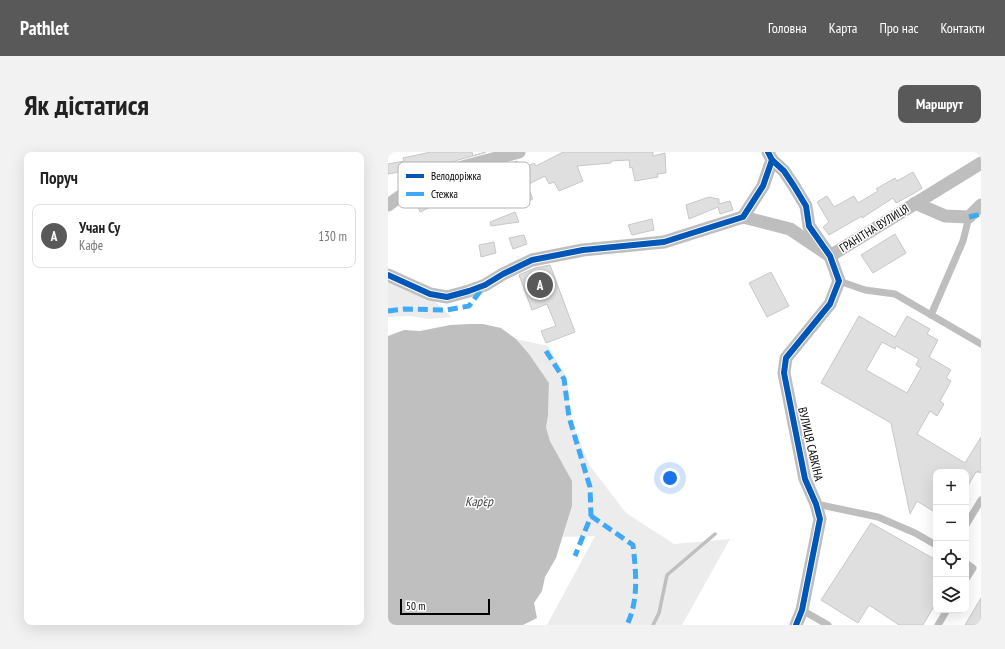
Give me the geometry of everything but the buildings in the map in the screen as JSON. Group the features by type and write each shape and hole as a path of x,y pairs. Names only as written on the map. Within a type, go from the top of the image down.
{"street":[{"path":"484,162 519,152"},
{"path":"388,275 430,294 447,297 485,285 503,274 532,260 583,250 664,242 743,217 763,186 770,156"},
{"path":"770,156 784,172 806,206 809,226 830,256 839,281"},
{"name":"ГРАНІТНА ВУЛИЦЯ","path":"743,217 790,229 830,256 981,163"},
{"path":"388,205 398,197"},
{"path":"915,203 945,216 969,217 981,205"},
{"name":"ВУЛИЦЯ САВКІНА","path":"796,625 802,610 820,519 816,504 805,479 784,373 786,358 830,304 839,281"}],"lane":[{"path":"931,315 964,241 969,217"},
{"path":"839,281 865,290 894,294 981,344"},
{"path":"969,519 981,500"},
{"path":"816,504 878,517 915,533 933,543"},
{"path":"969,565 973,568 969,574"},
{"path":"802,610 828,625"},
{"path":"938,625 945,613"}],"shaded area":[{"path":"388,276 410,286 438,304 451,317 430,319 409,316 388,317"},
{"path":"516,339 548,346 567,378 571,421 590,466 626,513 674,544 730,539 682,625 547,625 595,536 563,537 572,506 572,481 550,441 546,427 548,416 549,383 529,354"}],"water":[{"name":"Кар’єр","path":"483,324 501,328 516,339 529,354 549,383 548,416 546,427 550,441 572,481 572,506 556,558 545,577 542,591 534,603 537,618 523,625 388,625 388,336 404,330 420,331 450,325"}],"waterway":[{"path":"653,625 659,613 667,575 715,534"}],"marked path":[{"path":"969,217 981,214"},
{"path":"388,311 405,309 446,310 469,306 484,286"},
{"path":"546,351 564,379 569,417 590,487 591,516 575,556"},
{"path":"591,516 633,545 636,586 631,615 627,625"}],"cycle path":[{"path":"768,152 772,160 784,171 806,206 809,226 830,256 839,281 830,304 786,358 784,373 805,479 816,504 820,519 802,610 796,625"},
{"path":"388,275 430,294 447,297 485,285 503,274 532,260 583,250 664,242 743,217 763,186 772,160"}],"place":[{"name":"Учан Су","path":"540,285"}]}
